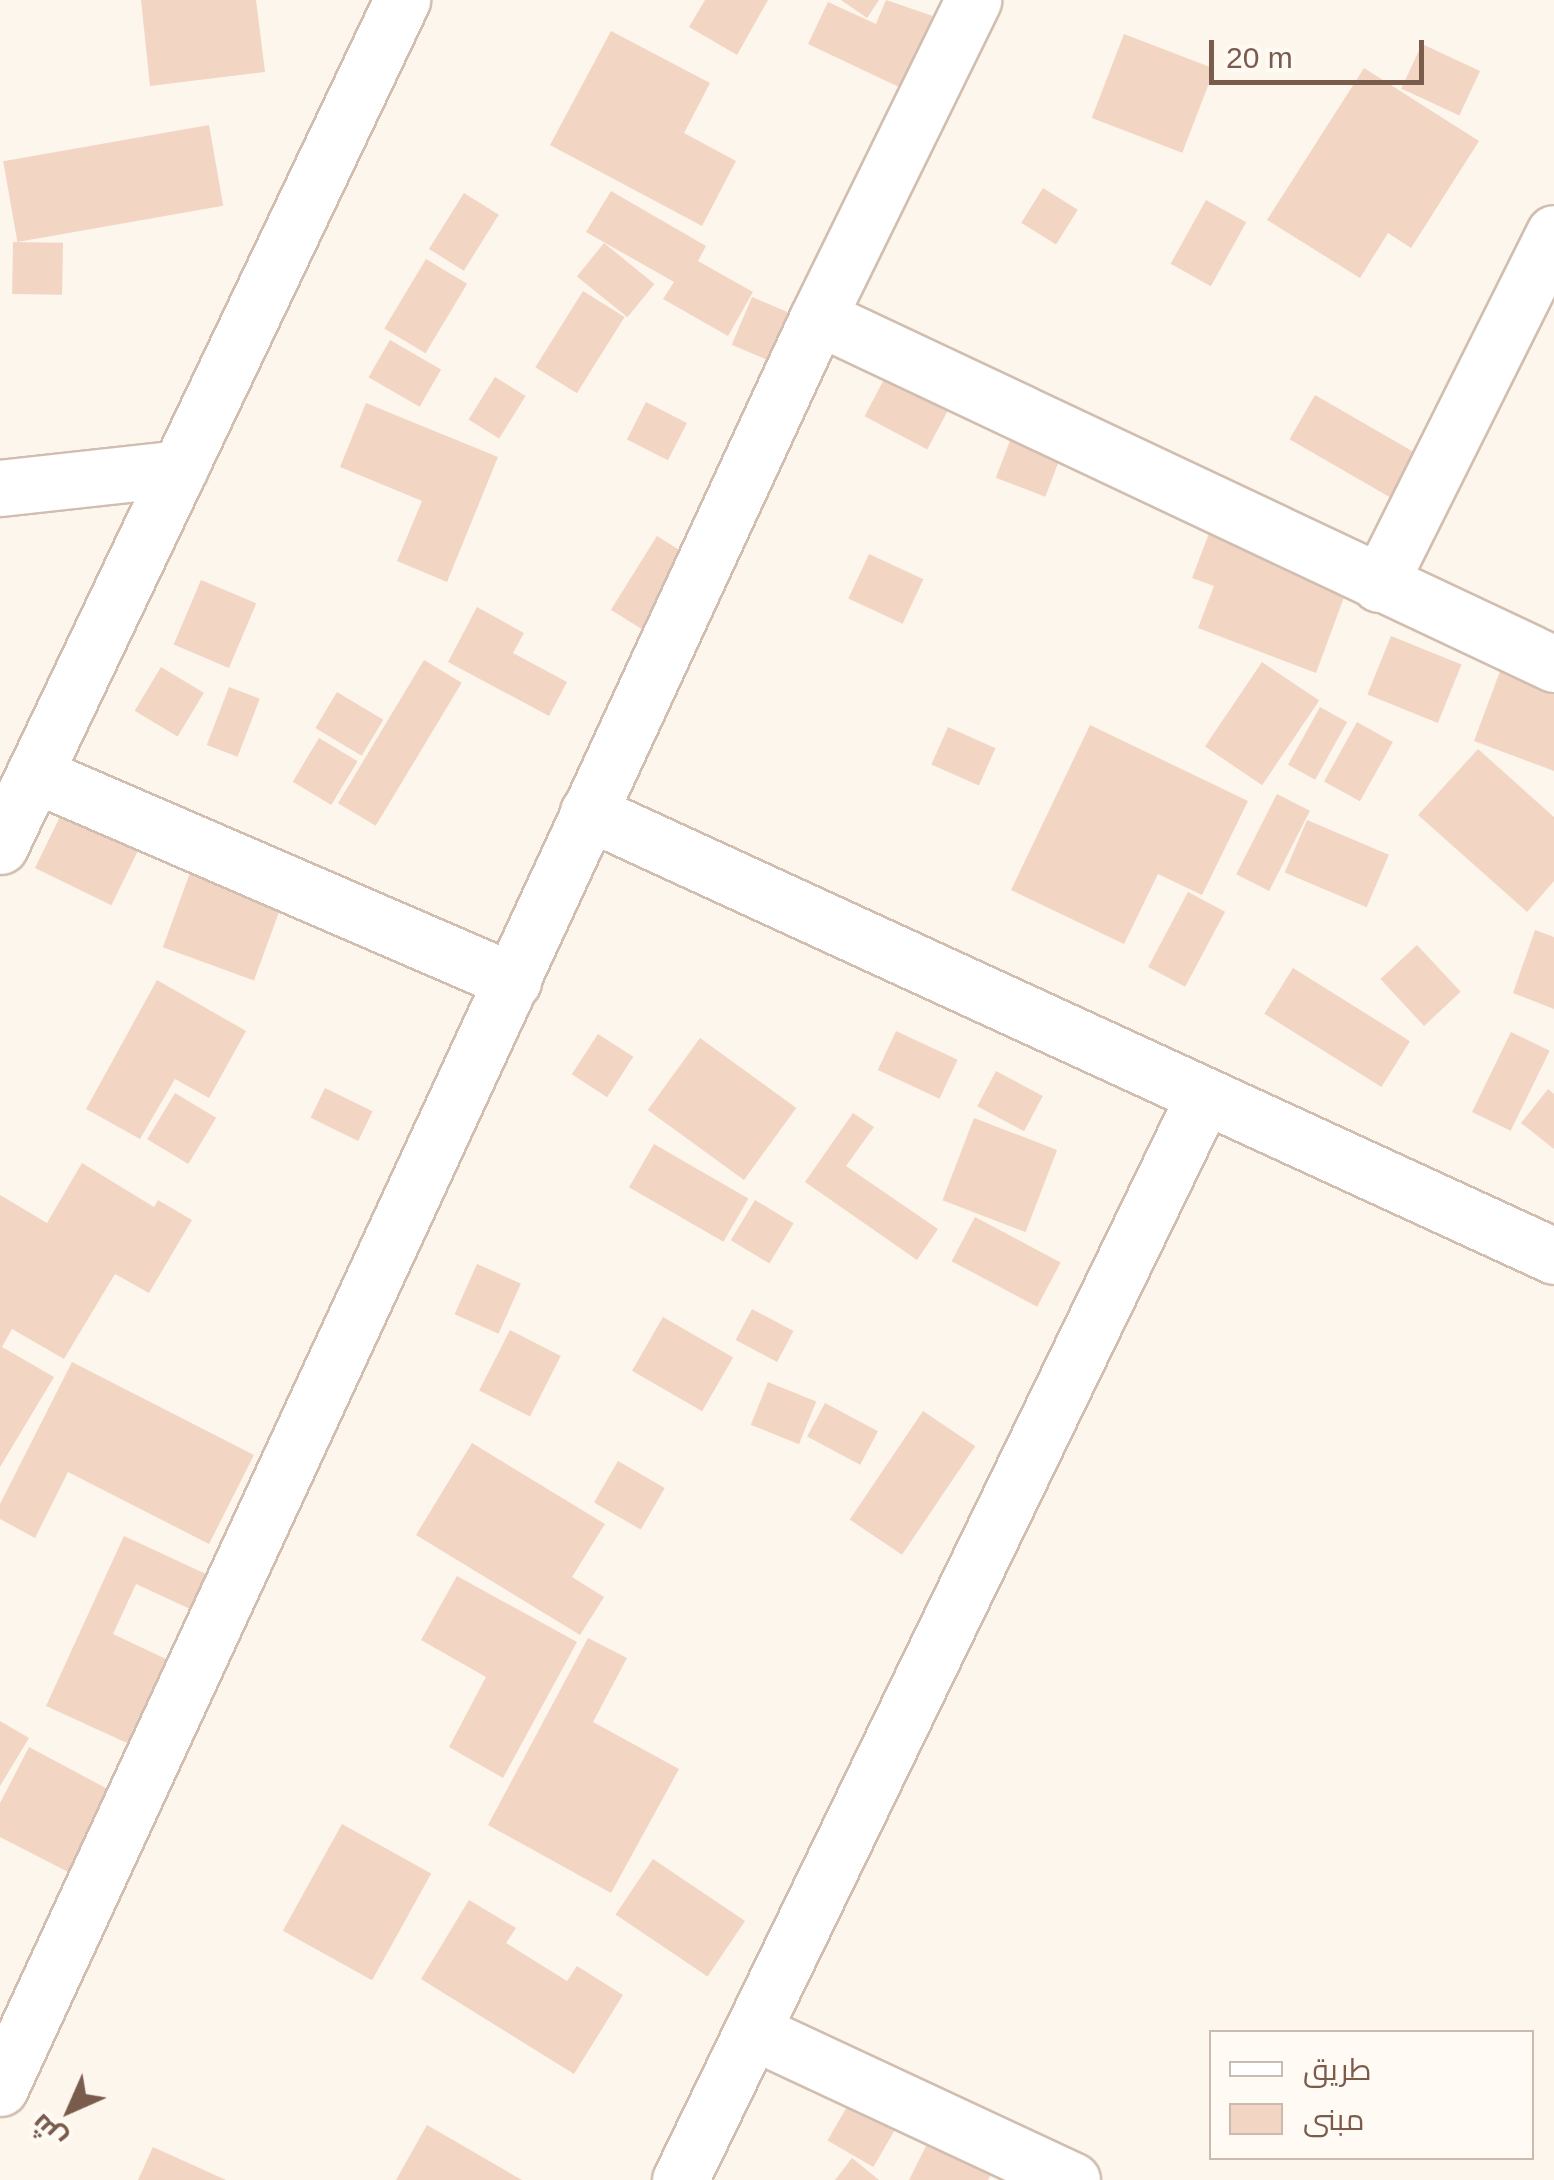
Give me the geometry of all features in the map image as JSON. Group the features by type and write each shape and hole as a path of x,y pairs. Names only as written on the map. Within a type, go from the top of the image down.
{"street":[{"path":"0,846 402,0"},
{"path":"0,2088 818,317 973,0"},
{"path":"1379,584 1554,232"},
{"path":"818,317 1554,664"},
{"path":"0,488 180,468"},
{"path":"34,774 513,980"},
{"path":"588,812 1554,1256"},
{"path":"680,2180 1204,1096"},
{"path":"754,2032 1072,2180"}],"building":[{"path":"141,0 256,0 265,72 150,86"},
{"path":"705,0 768,0 737,55 689,27"},
{"path":"841,0 879,0 867,18"},
{"path":"886,0 933,16 901,88 808,44 828,2 876,24"},
{"path":"611,31 710,83 684,133 736,161 702,226 550,145"},
{"path":"1124,34 1215,69 1182,153 1092,118"},
{"path":"1422,44 1480,71 1459,115 1401,88"},
{"path":"1364,68 1479,141 1411,248 1388,233 1360,278 1267,220"},
{"path":"209,125 223,206 17,242 3,161"},
{"path":"1043,188 1078,210 1056,244 1021,223"},
{"path":"611,191 706,246 698,261 753,292 728,336 663,299 674,282 586,232"},
{"path":"464,193 499,215 464,271 429,249"},
{"path":"1206,200 1246,222 1211,286 1171,264"},
{"path":"13,242 63,243 62,295 12,294"},
{"path":"604,243 655,284 627,317 577,276"},
{"path":"426,259 467,284 425,353 384,328"},
{"path":"583,291 625,317 577,393 535,367"},
{"path":"752,297 802,318 781,366 732,345"},
{"path":"390,340 441,370 420,407 368,377"},
{"path":"888,372 951,405 927,449 865,416"},
{"path":"495,377 526,396 499,438 469,419"},
{"path":"1315,395 1418,454 1393,499 1290,439"},
{"path":"646,402 687,423 668,460 627,439"},
{"path":"366,403 498,457 447,582 397,561 422,501 340,467"},
{"path":"1013,433 1062,452 1045,497 996,478"},
{"path":"1211,528 1350,581 1316,673 1198,628 1214,586 1192,578"},
{"path":"657,536 695,560 649,634 611,610"},
{"path":"869,554 923,579 903,624 848,598"},
{"path":"201,580 256,603 229,668 174,644"},
{"path":"477,607 524,633 513,653 567,682 549,716 448,662"},
{"path":"1391,636 1461,664 1438,723 1367,694"},
{"path":"424,660 462,683 376,826 338,803"},
{"path":"1262,662 1319,701 1262,785 1205,747"},
{"path":"1502,666 1554,685 1554,771 1474,741"},
{"path":"161,667 204,693 178,736 135,711"},
{"path":"229,687 260,699 238,757 207,745"},
{"path":"337,692 383,720 362,756 315,728"},
{"path":"1320,707 1347,722 1315,780 1288,765"},
{"path":"1357,722 1393,742 1360,801 1324,781"},
{"path":"1090,725 1248,801 1202,895 1158,874 1124,944 1011,890"},
{"path":"948,727 996,748 979,786 931,764"},
{"path":"319,738 358,761 331,805 293,782"},
{"path":"1478,749 1554,817 1554,881 1527,912 1418,815"},
{"path":"74,788 150,825 111,905 35,868"},
{"path":"1277,794 1310,811 1269,891 1236,874"},
{"path":"1307,820 1389,855 1367,907 1285,872"},
{"path":"195,859 286,892 254,981 163,947"},
{"path":"1188,892 1225,912 1185,987 1148,967"},
{"path":"1535,930 1554,937 1554,1009 1513,993"},
{"path":"1417,945 1461,992 1424,1026 1380,979"},
{"path":"1293,968 1410,1041 1381,1087 1264,1014"},
{"path":"157,980 246,1031 209,1098 175,1079 140,1139 86,1109"},
{"path":"896,1031 958,1060 939,1099 878,1070"},
{"path":"1511,1032 1550,1051 1511,1131 1472,1112"},
{"path":"598,1034 633,1057 607,1097 572,1074"},
{"path":"700,1038 796,1108 744,1180 648,1110"},
{"path":"996,1071 1043,1096 1024,1131 977,1106"},
{"path":"325,1088 373,1111 358,1141 311,1118"},
{"path":"1548,1089 1554,1094 1554,1149 1521,1123"},
{"path":"175,1093 216,1118 188,1164 147,1139"},
{"path":"853,1113 874,1127 846,1166 938,1229 917,1260 805,1182"},
{"path":"974,1118 1057,1150 1026,1232 942,1200"},
{"path":"654,1144 748,1198 723,1242 629,1187"},
{"path":"82,1163 154,1207 158,1200 192,1220 149,1293 115,1274 64,1359 12,1329 2,1347 54,1377 0,1467 0,1195 47,1223"},
{"path":"755,1200 794,1223 769,1263 731,1240"},
{"path":"975,1217 1061,1263 1037,1307 952,1261"},
{"path":"477,1264 521,1284 498,1334 455,1314"},
{"path":"752,1309 793,1331 777,1362 736,1340"},
{"path":"663,1317 733,1358 702,1411 632,1371"},
{"path":"510,1330 561,1356 530,1416 479,1391"},
{"path":"72,1362 254,1455 209,1544 68,1472 35,1538 0,1519 0,1504"},
{"path":"768,1382 816,1401 799,1444 751,1425"},
{"path":"825,1403 878,1431 860,1465 807,1437"},
{"path":"923,1411 975,1446 902,1555 850,1520"},
{"path":"472,1443 605,1524 572,1577 604,1597 580,1635 416,1535"},
{"path":"618,1461 665,1488 641,1530 594,1503"},
{"path":"124,1536 206,1574 190,1609 136,1584 113,1634 166,1659 127,1743 46,1706"},
{"path":"457,1576 577,1642 503,1778 449,1747 486,1677 421,1640"},
{"path":"588,1638 627,1658 593,1722 679,1769 611,1893 488,1825"},
{"path":"0,1721 29,1738 0,1786"},
{"path":"29,1747 115,1793 72,1874 0,1837 0,1803"},
{"path":"342,1824 431,1873 372,1980 283,1931"},
{"path":"653,1859 745,1921 708,1977 616,1915"},
{"path":"469,1900 516,1928 506,1943 567,1981 577,1966 623,1995 574,2074 421,1979"},
{"path":"852,2098 898,2124 873,2167 828,2140"},
{"path":"427,2125 522,2180 396,2180"},
{"path":"933,2132 996,2165 988,2180 909,2180"},
{"path":"153,2147 226,2180 138,2180"},
{"path":"852,2158 879,2180 835,2180"}]}
